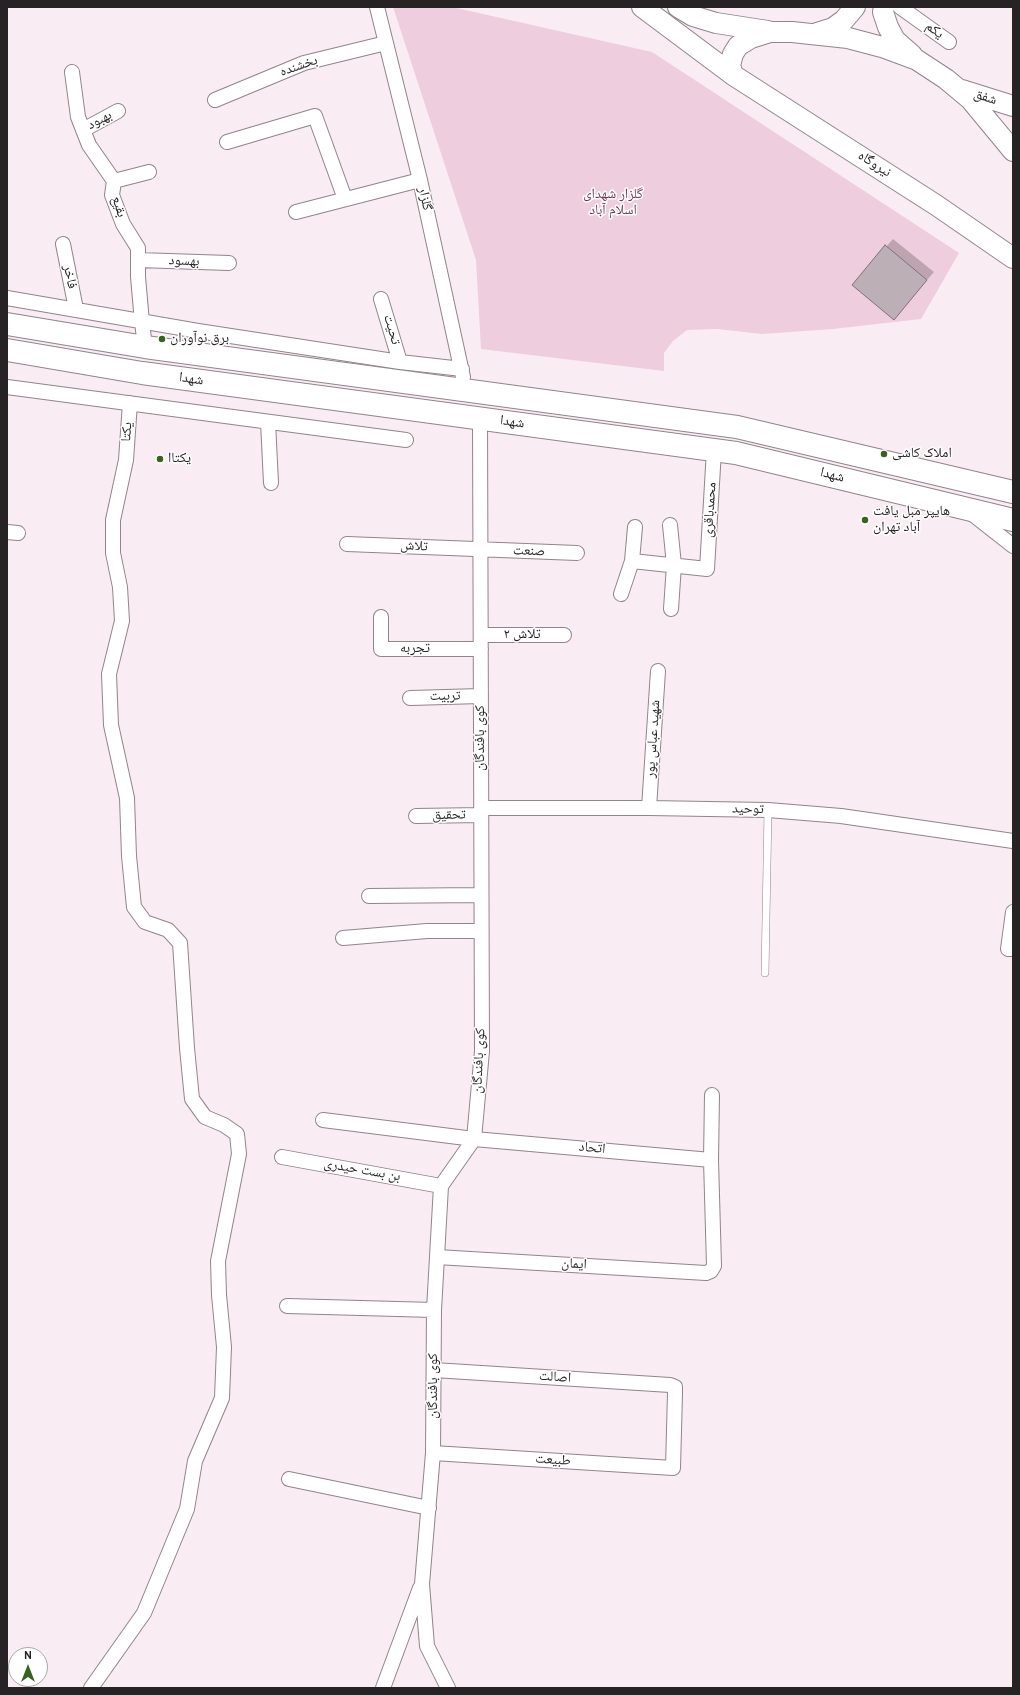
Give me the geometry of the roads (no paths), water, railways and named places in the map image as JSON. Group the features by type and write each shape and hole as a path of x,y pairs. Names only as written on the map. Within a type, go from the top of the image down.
{"main road":[{"name":"نیروگاه","path":"641,7 734,75 936,205 1013,258"},
{"path":"678,7 693,16 716,23 770,32 792,32 848,38 882,47 917,60"},
{"path":"814,34 833,28 844,20 855,7"},
{"path":"884,7 883,12 888,27 896,40 917,60 946,79 970,99 1013,151"},
{"path":"734,75 730,65 733,54 738,46 750,38 770,32"},
{"name":"شفق","path":"958,89 1013,106"},
{"name":"شهدا","path":"7,324 145,347 737,427 1013,492"},
{"name":"شهدا","path":"7,350 142,373 736,453 1013,520"}],"street":[{"name":"گلزار","path":"377,7 420,180 466,391"},
{"name":"یکم","path":"900,7 949,42"},
{"name":"بخشنده","path":"215,100 304,63 386,43"},
{"name":"بقیع","path":"72,72 78,117 89,145 114,181 112,195 123,224 138,248 142,322 145,347"},
{"name":"بهبود","path":"83,130 118,111"},
{"path":"227,142 315,116 345,199"},
{"path":"114,181 150,172"},
{"path":"296,212 420,180"},
{"name":"فاخر","path":"63,244 76,309"},
{"name":"بهسود","path":"138,260 229,263"},
{"path":"7,298 76,309 142,322 400,362 462,369"},
{"name":"تحیت","path":"382,299 400,362"},
{"path":"7,387 406,440"},
{"name":"یکتا","path":"91,1688 144,1613 187,1509 196,1462 222,1398 224,1346 219,1295 218,1261 239,1154 237,1134 224,1125 205,1117 192,1100 180,943 168,930 145,922 134,907 129,856 127,798 111,725 109,674 122,621 120,587 113,553 113,520 126,460 130,403"},
{"name":"کوی بافندگان","path":"448,1688 427,1646 422,1584 433,1453 434,1310 441,1186 474,1139 482,1051 480,419"},
{"path":"268,422 271,483"},
{"name":"محمدباقری","path":"674,566 707,569 714,450"},
{"path":"965,508 1013,546"},
{"path":"670,525 674,566 671,609"},
{"path":"621,594 632,561 634,527"},
{"name":"تلاش","path":"347,544 481,550"},
{"name":"صنعت","path":"481,550 577,553"},
{"path":"632,561 674,566"},
{"name":"تجربه","path":"382,617 382,649 481,642"},
{"name":"تلاش ۲","path":"481,642 564,635"},
{"name":"شهید عباس پور","path":"649,808 658,671"},
{"name":"تربیت","path":"410,698 481,696"},
{"name":"توحید","path":"481,812 649,808 768,810 840,816 1013,841"},
{"name":"تحقیق","path":"416,816 481,812"},
{"path":"369,896 481,895"},
{"path":"1013,912 1008,949 1013,949"},
{"path":"343,938 427,931 481,931"},
{"path":"710,1160 712,1095"},
{"name":"اتحاد","path":"323,1120 474,1139 710,1160"},
{"name":"بن بست حیدری","path":"282,1157 441,1186"},
{"name":"ایمان","path":"437,1257 706,1273 714,1266 710,1160"},
{"path":"286,1306 434,1310"},
{"name":"اصالت","path":"434,1370 670,1385 675,1387 673,1468"},
{"name":"طبیعت","path":"433,1453 673,1468"},
{"path":"289,1479 428,1508"},
{"path":"383,1688 422,1584"}],"lane":[{"path":"765,973 768,810"}],"place":[{"name":"برق نوآوران","path":"162,339"},
{"name":"املاک کاشی","path":"884,454"},
{"name":"یکتاا","path":"160,459"},
{"name":"هایپر مبل یافت آباد تهران","path":"865,520"}],"park label":[{"name":"گلزار شهدای اسلام آباد","path":"613,204"}]}
